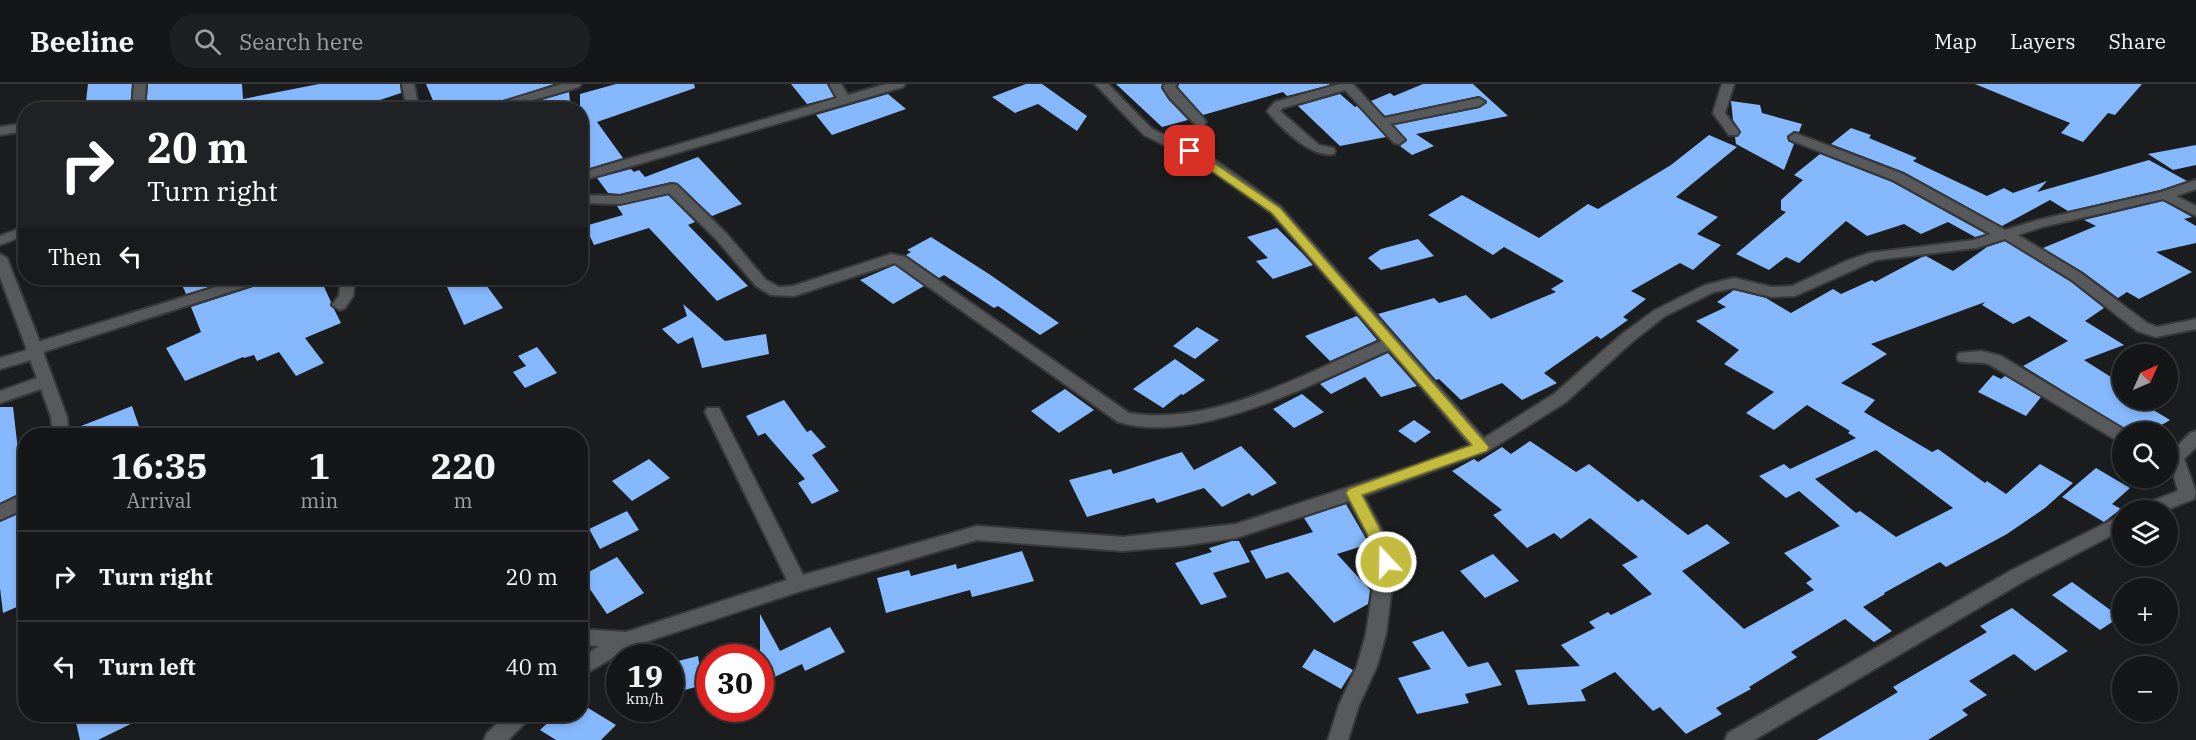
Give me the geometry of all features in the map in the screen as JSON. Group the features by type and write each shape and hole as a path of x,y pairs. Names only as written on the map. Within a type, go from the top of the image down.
{"street":[{"path":"136,102 140,84"},
{"path":"408,84 411,102"},
{"path":"511,102 575,84"},
{"path":"836,84 845,101"},
{"path":"588,175 899,84"},
{"path":"1101,84 1148,132 1198,155 1276,210 1482,447"},
{"path":"1171,84 1169,87 1174,95 1200,122"},
{"path":"1728,84 1719,113 1733,132"},
{"path":"1329,151 1315,148 1273,111 1279,105 1346,85 1399,140"},
{"path":"1381,122 1479,102"},
{"path":"0,131 18,128"},
{"path":"1795,137 1898,177 2005,235 2077,277 2142,327 2156,332 2196,324"},
{"path":"588,664 626,640 798,584 977,533 1123,544 1236,531 1354,493 1482,447 1560,398 1627,338 1660,313 1710,288 1734,283 1772,292 1795,291 1851,264 1874,256 1976,244 2038,224 2165,195 2196,184"},
{"path":"588,199 620,200 672,188 721,236 762,283 776,292 794,291 891,258 900,260 1124,417 1138,423 1166,424 1239,407 1392,343"},
{"path":"2165,195 2196,212"},
{"path":"0,241 18,233"},
{"path":"0,258 59,417 60,428"},
{"path":"0,364 238,285"},
{"path":"340,304 346,296 347,285"},
{"path":"1965,357 1981,356 1995,360 2112,430"},
{"path":"0,397 46,381"},
{"path":"713,412 798,584"},
{"path":"2178,454 2196,437"},
{"path":"2178,475 2192,496"},
{"path":"1338,740 1349,705 1367,666 1376,634 1386,562 1383,549 1354,493"},
{"path":"0,513 18,504"},
{"path":"1735,740 2019,575 2112,527"},
{"path":"588,638 626,640"},
{"path":"494,740 513,722"}],"building":[{"path":"88,84 132,84 131,102 86,102"},
{"path":"148,84 242,84 243,99 319,84 400,84 401,93 377,102 147,102"},
{"path":"426,84 554,84 499,102 434,102"},
{"path":"616,84 694,84 695,88 597,122 623,158 590,168 588,165 588,102 580,102 580,94"},
{"path":"791,84 827,84 834,97 807,104"},
{"path":"1026,84 1042,84 1087,116 1077,131 1038,104 1015,113 992,97"},
{"path":"1116,84 1162,84 1161,88 1168,99 1188,120 1162,127"},
{"path":"1179,84 1330,85 1287,96 1283,92 1203,115 1178,87"},
{"path":"1423,84 1473,84 1508,116 1416,134 1434,146 1412,155 1400,146 1407,140 1394,125 1479,108 1487,103 1479,96 1385,116 1371,101 1390,93 1394,96"},
{"path":"1975,84 2142,84 2115,115 2108,113 2083,142 2061,133 2070,123"},
{"path":"569,92 570,102 535,102"},
{"path":"888,94 906,109 832,135 816,115"},
{"path":"1340,94 1355,107 1357,106 1386,137 1340,146 1298,106"},
{"path":"1731,101 1760,105 1762,113 1802,124 1799,132 1794,131 1787,136 1788,141 1794,144 1784,170 1736,144 1735,137 1741,132 1733,120"},
{"path":"1851,128 1871,135 1869,138 1917,158 1913,161 1987,196 2004,188 2013,193 2047,181 2037,192 2149,160 2187,181 2160,190 2068,211 2050,200 2002,226 1904,172 1831,144"},
{"path":"1709,135 1737,147 1676,197 1718,217 1697,234 1721,245 1693,270 1680,263 1631,291 1646,299 1623,317 1628,320 1601,339 1597,336 1544,373 1557,383 1522,400 1502,383 1461,400 1439,379 1436,380 1378,314 1434,298 1439,303 1466,295 1491,319 1556,292 1551,289 1564,281 1504,247 1493,255 1428,215 1462,195 1539,238 1588,204 1598,209 1671,165"},
{"path":"2196,145 2196,165 2173,170 2148,154"},
{"path":"1820,154 1892,182 1986,234 1975,237 1948,222 1921,234 1904,224 1867,236 1846,221 1799,263 1786,257 1769,270 1736,254 1786,212 1781,210 1781,200 1803,180 1794,175"},
{"path":"698,157 742,204 712,216 677,183 671,182 620,194 608,193 597,178 631,169 634,172 639,170 645,177"},
{"path":"668,195 695,222 688,225 748,286 717,301 649,228 594,245 588,232 588,225 623,215 617,206"},
{"path":"2163,201 2192,217 2184,219 2196,226 2196,243 2156,252 2192,272 2139,299 2127,292 2118,298 2083,272 2043,248 2096,226 2084,220"},
{"path":"1277,228 1313,265 1273,279 1256,261 1268,258 1247,237"},
{"path":"931,237 1059,323 1040,335 998,306 994,308 944,275 939,278 906,255 911,252 907,250"},
{"path":"1418,239 1434,256 1381,270 1368,258 1381,249"},
{"path":"2005,241 2071,282 2104,308 2085,321 2122,344 2112,344 2112,350 2084,360 2112,378 2112,410 2153,410 2170,420 2167,422 2114,422 2023,366 2068,341 2029,316 2013,324 1982,305 1985,302 1871,344 1887,354 1841,383 1875,400 1864,412 1932,452 1938,449 1985,483 1987,481 2006,494 2040,464 2073,483 2045,508 2007,534 1946,567 1940,562 1863,607 1892,631 1874,642 1845,619 1791,652 1797,657 1749,687 1751,689 1716,708 1722,714 1686,734 1660,707 1653,711 1615,672 1581,690 1586,701 1528,705 1515,670 1580,666 1561,645 1595,628 1589,622 1608,612 1611,615 1652,594 1622,565 1638,557 1590,518 1561,539 1554,533 1527,548 1493,515 1502,510 1452,471 1474,459 1478,462 1502,447 1511,454 1530,441 1576,472 1589,464 1638,502 1642,499 1688,535 1707,524 1730,543 1682,571 1744,629 1814,590 1806,583 1812,579 1784,553 1840,526 1799,491 1786,498 1759,476 1784,464 1790,469 1856,438 1848,433 1850,431 1807,405 1774,430 1746,413 1774,392 1724,364 1739,350 1696,321 1726,307 1717,302 1734,290 1766,298 1791,313 1833,289 1841,294 1872,280 1875,282 1922,257 1926,256 1953,271 1987,247","holes":["1876,450 1953,508 1896,537 1860,511 1856,513 1815,479"]},
{"path":"895,265 924,286 893,304 860,280"},
{"path":"182,285 216,285 186,294"},
{"path":"259,285 323,285 331,302 330,305 341,323 305,338 324,363 296,376 279,352 257,361 254,355 243,357 185,381 166,348 201,332 191,307"},
{"path":"446,285 486,285 503,308 464,325"},
{"path":"683,304 725,341 766,334 769,354 702,368 693,337 678,344 662,329 687,316"},
{"path":"1357,316 1377,340 1330,361 1305,336"},
{"path":"1197,327 1219,340 1195,359 1173,346"},
{"path":"537,347 557,373 525,388 513,372 526,366 518,356"},
{"path":"1388,353 1417,386 1381,397 1365,377 1331,394 1320,384"},
{"path":"1175,359 1205,380 1163,408 1133,389"},
{"path":"1993,375 2001,379 2005,376 2041,397 2026,416 1978,392"},
{"path":"1065,389 1094,410 1059,433 1031,411"},
{"path":"1302,394 1324,412 1294,428 1273,409"},
{"path":"784,400 807,432 811,430 826,447 812,455 839,491 812,504 798,483 805,479 765,433 758,436 746,416"},
{"path":"132,406 140,428 76,428"},
{"path":"0,407 13,407 18,450 18,494 0,503"},
{"path":"1414,420 1431,432 1415,443 1398,431"},
{"path":"1241,446 1277,483 1252,496 1249,493 1222,507 1204,488 1157,503 1154,498 1087,517 1069,480 1111,469 1113,474 1182,452 1194,470"},
{"path":"649,459 670,478 632,501 612,481"},
{"path":"2096,468 2112,477 2112,488 2130,488 2116,500 2112,500 2112,516 2104,522 2062,497"},
{"path":"1346,504 1369,544 1337,554 1370,590 1368,604 1334,623 1288,572 1266,579 1250,551 1313,532 1304,518"},
{"path":"627,511 639,530 600,549 589,529"},
{"path":"18,514 18,606 3,613 0,588 0,522"},
{"path":"1239,541 1250,562 1213,573 1227,597 1201,605 1175,563 1212,552 1209,548"},
{"path":"1022,551 1034,581 972,597 970,590 886,613 877,578 909,570 911,576 956,564 957,569"},
{"path":"1493,554 1519,581 1485,598 1460,571"},
{"path":"617,557 644,593 607,614 588,586 588,572"},
{"path":"2072,582 2112,611 2112,622 2100,630 2052,595"},
{"path":"2012,608 2068,651 2035,671 2014,654 1969,681 1987,695 1962,710 1968,715 1928,740 1817,740 1898,692 1893,687 1987,632 1980,626"},
{"path":"760,614 780,651 830,627 845,652 805,671 802,664 774,677 774,644 760,644"},
{"path":"1443,631 1468,667 1488,662 1502,685 1465,694 1469,703 1417,714 1398,678 1431,669 1412,642"},
{"path":"1314,649 1353,670 1341,689 1302,667"},
{"path":"696,656 696,687 684,690 684,660"},
{"path":"588,708 606,719 606,722 616,725 601,740 556,740 540,730 548,722 588,722"},
{"path":"76,722 135,722 98,740 80,740"}],"route":[{"path":"1190,151 1276,210 1482,447 1354,493 1383,549 1386,562"}]}
